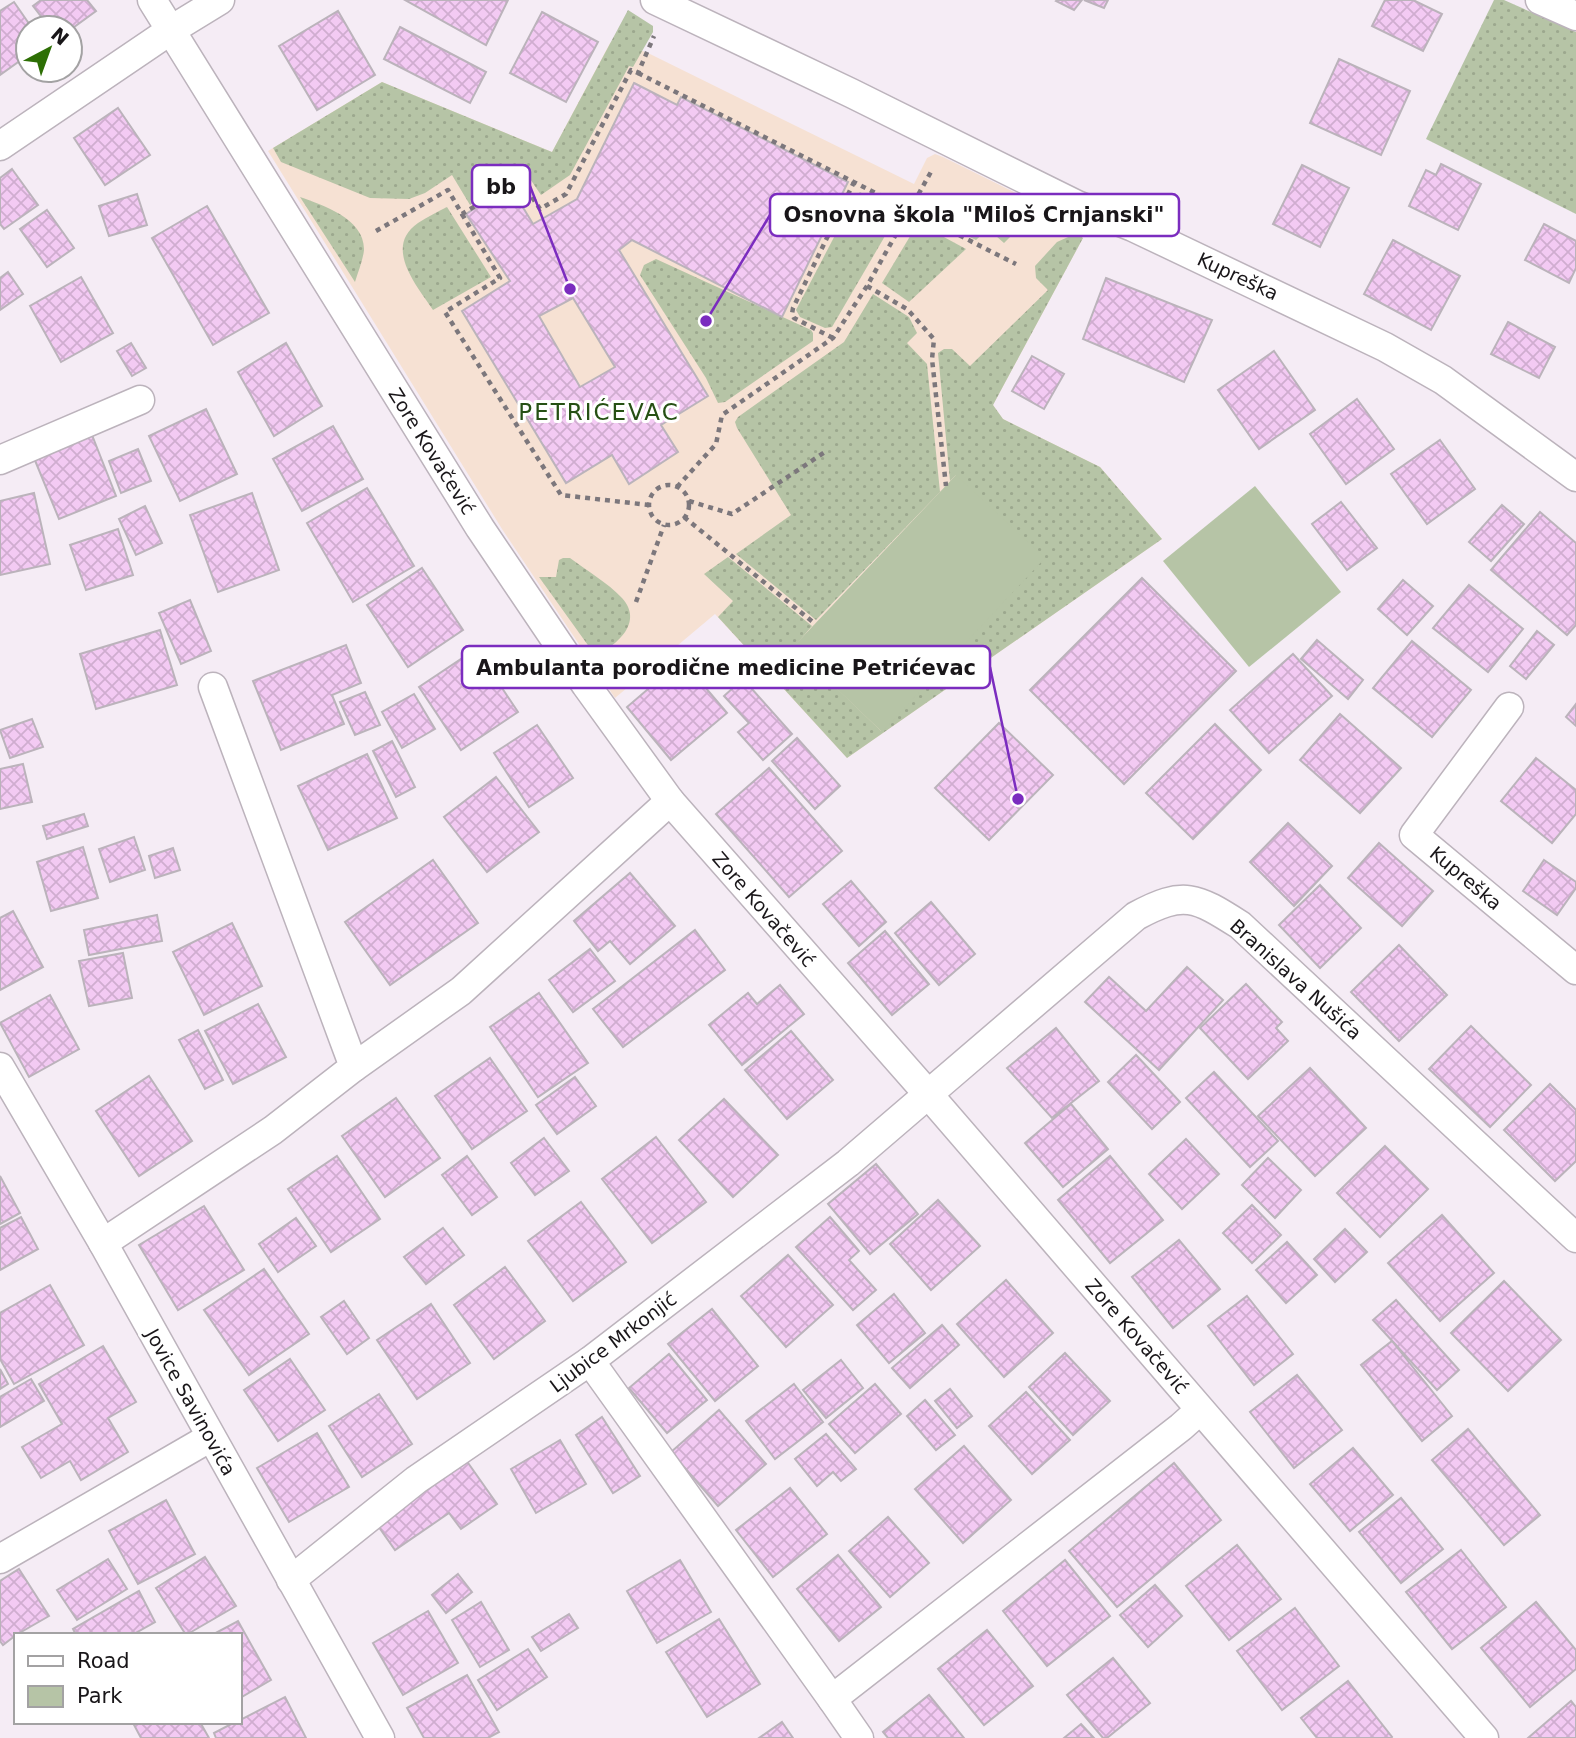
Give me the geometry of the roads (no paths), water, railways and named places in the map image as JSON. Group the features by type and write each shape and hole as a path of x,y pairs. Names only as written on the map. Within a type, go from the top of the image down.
{"street":[{"name":"Zore Kovačević","path":"152,0 481,528 586,685 670,801 928,1094 1476,1735"},
{"path":"0,146 220,0"},
{"name":"Kupreška","path":"655,0 1077,205 1133,226 1385,346 1452,387 1576,477"},
{"path":"1540,0 1576,16"},
{"path":"0,460 140,400"},
{"path":"213,687 354,1067"},
{"name":"Kupreška","path":"1509,707 1414,835 1576,970"},
{"path":"103,1243 273,1130 354,1067 461,991 670,801"},
{"name":"Branislava Nušića","path":"928,1094 1136,916 1172,899 1191,899 1213,908 1240,925 1576,1238"},
{"name":"Jovice Savinovića","path":"0,1067 103,1243 380,1738"},
{"name":"Ljubice Mrkonjić","path":"291,1580 416,1480 590,1361 848,1163 928,1094"},
{"path":"590,1361 859,1738"},
{"path":"832,1699 1200,1410"},
{"path":"0,1559 211,1437"}],"place":[{"name":"bb","path":"570,289"},
{"name":"Osnovna škola \"Miloš Crnjanski\"","path":"706,321"},
{"name":"Ambulanta porodične medicine Petrićevac","path":"1018,799"}],"district":[{"name":"PETRIĆEVAC","path":"599,412"}]}
